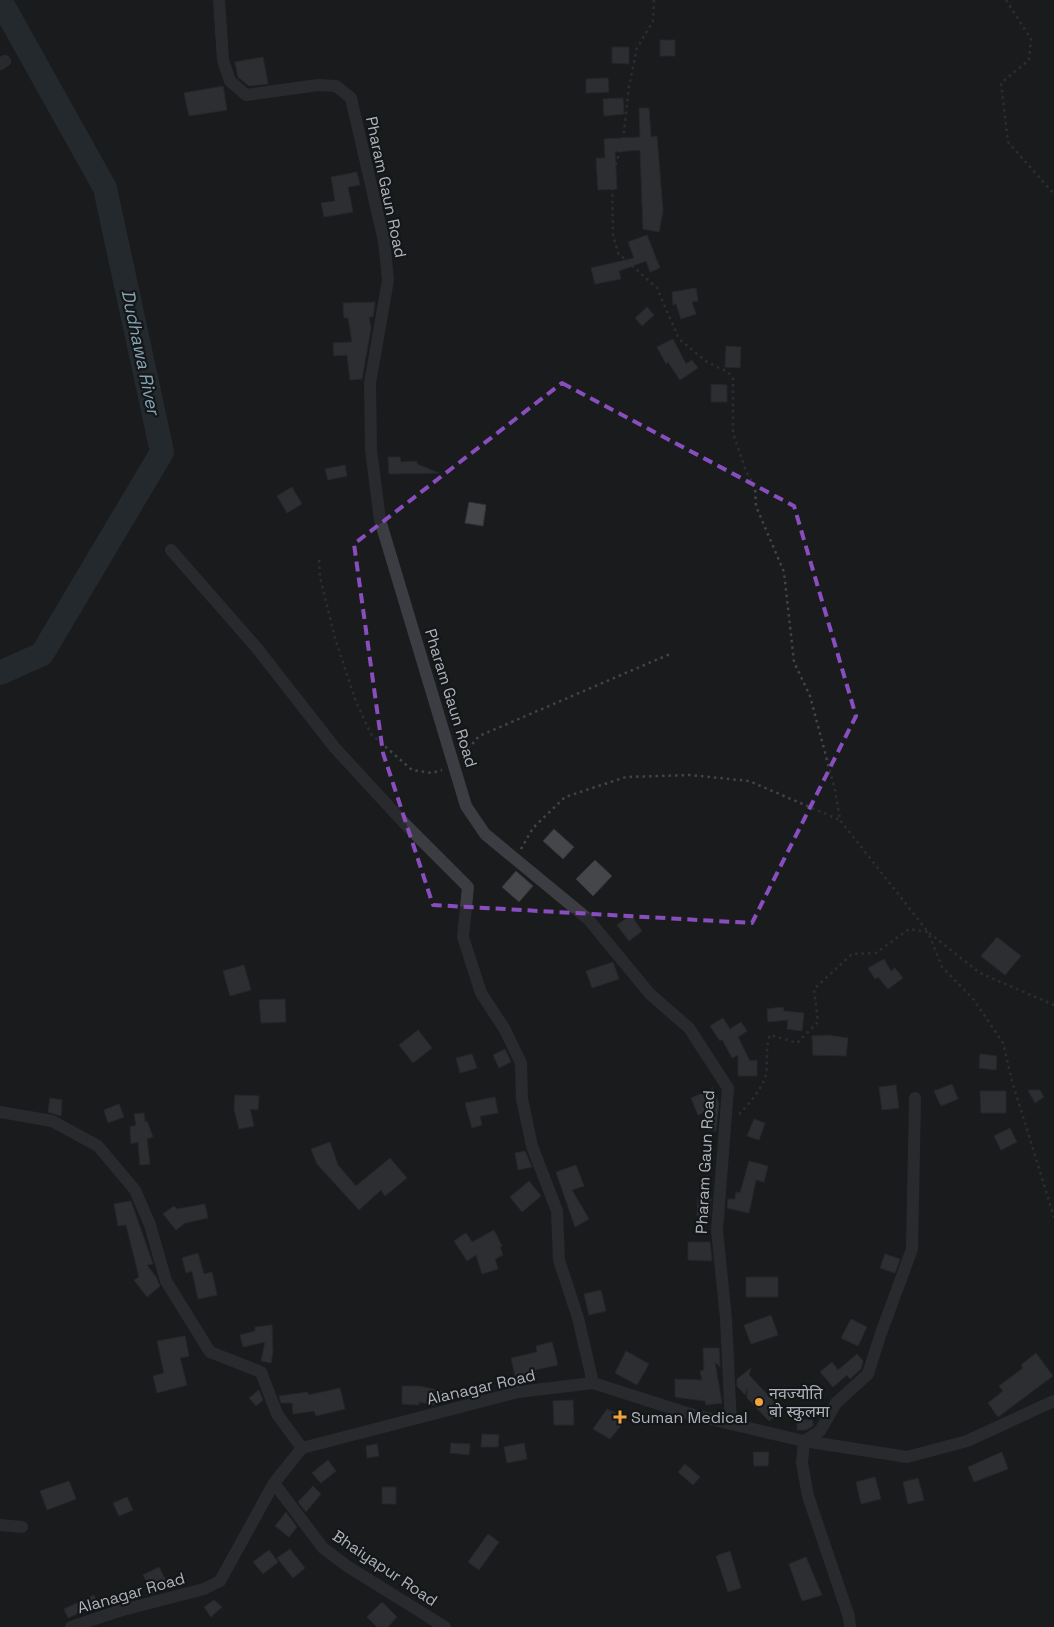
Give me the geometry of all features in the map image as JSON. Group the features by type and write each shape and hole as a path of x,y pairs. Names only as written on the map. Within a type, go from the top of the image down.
{"street":[{"name":"Pharam Gaun Road","path":"219,0 223,60 230,81 246,95 336,86 351,98 384,240 388,280 370,383 371,450 380,520 466,806 485,834 588,919 650,994 689,1028 728,1088 716,1230 726,1319 731,1424"},
{"path":"171,550 256,647 335,748 405,824 468,887 463,938 482,993 504,1028 521,1063 522,1099 530,1137 557,1211 559,1260 578,1318 593,1383"},
{"path":"850,1627 850,1617 808,1496 802,1463 804,1441 820,1431 836,1403 868,1374 912,1249 915,1098"},
{"path":"0,1112 52,1121 98,1146 135,1190 150,1225 166,1281 210,1352 261,1372 278,1414 302,1448"},
{"name":"Alanagar Road","path":"71,1627 119,1611 204,1589 220,1581 274,1483 302,1448 518,1392 593,1383 687,1414 804,1441 906,1457 967,1441 1054,1401"},
{"name":"Bhaiyapur Road","path":"274,1483 323,1548 347,1566 445,1627"},
{"path":"0,1525 22,1527"}],"path":[{"path":"654,0 653,21 636,48 629,86 623,141 612,177 613,234 618,253 657,288 679,339 707,362 728,372 733,379 733,433 746,471 755,487 756,506 784,572 794,662 810,696 835,790 840,820"},
{"path":"1006,0 1031,39 1029,60 1001,82 1008,142 1054,194"},
{"path":"319,560 320,577 335,638 356,702 371,734 412,770 432,773 454,765 479,736 670,654"},
{"path":"516,859 533,828 565,797 626,777 690,775 749,781 840,820 928,932 980,972 1054,1005"},
{"path":"725,1127 750,1104 766,1075 766,1048 770,1035 797,1043 818,1022 814,989 852,954 876,953 909,929 928,932"},
{"path":"928,932 942,967 974,1000 1004,1043 1012,1081 1054,1217"}],"highlighted area":[{"path":"562,383 794,506 856,716 752,923 433,905 383,753 354,544"}],"building":[{"path":"660,40 675,40 675,56 660,56"},
{"path":"612,47 629,47 629,64 612,63"},
{"path":"263,57 268,84 249,86 238,77 235,62"},
{"path":"608,78 609,92 586,93 586,79"},
{"path":"223,86 227,110 189,116 184,93"},
{"path":"623,98 624,114 604,116 603,99"},
{"path":"639,108 649,108 651,137 657,136 663,211 659,232 643,229 640,150 615,152 617,189 598,190 596,158 605,158 604,139 640,137"},
{"path":"357,172 360,185 348,187 353,212 324,217 321,203 335,201 331,177"},
{"path":"647,235 660,268 650,272 646,261 619,271 621,279 595,284 591,268 634,258 628,242"},
{"path":"696,288 698,301 692,302 696,314 681,319 676,304 673,305 672,292"},
{"path":"375,302 373,317 369,317 371,328 362,379 350,380 347,355 334,356 333,343 352,342 348,318 344,318 343,303"},
{"path":"647,307 654,315 642,326 635,318"},
{"path":"673,339 686,364 692,360 698,368 680,380 668,362 666,364 657,347"},
{"path":"726,346 741,347 740,368 725,367"},
{"path":"711,384 727,385 727,402 711,402"},
{"path":"388,457 400,457 401,462 417,461 417,464 439,473 389,474"},
{"path":"345,465 347,476 328,480 325,469"},
{"path":"292,487 302,504 287,513 277,496"},
{"path":"469,502 486,505 483,526 465,523"},
{"path":"554,829 574,847 563,859 543,841"},
{"path":"595,860 612,876 593,896 576,879"},
{"path":"516,871 533,886 519,902 502,887"},
{"path":"631,915 642,931 629,941 617,925"},
{"path":"997,937 1021,956 1005,975 981,956"},
{"path":"884,959 891,971 895,968 903,978 888,989 878,977 875,979 868,968"},
{"path":"613,962 619,979 592,988 586,971"},
{"path":"244,965 251,990 230,996 223,971"},
{"path":"285,999 286,1022 261,1023 259,1000"},
{"path":"783,1007 784,1011 804,1013 802,1031 787,1029 788,1020 768,1022 767,1009"},
{"path":"723,1018 730,1029 741,1022 747,1031 738,1037 750,1061 757,1060 757,1076 738,1076 738,1055 732,1058 722,1039 720,1041 710,1026"},
{"path":"418,1030 432,1048 413,1063 399,1045"},
{"path":"827,1035 848,1038 846,1056 813,1055 812,1036"},
{"path":"505,1049 511,1062 499,1068 493,1055"},
{"path":"472,1054 477,1068 460,1073 456,1058"},
{"path":"980,1054 997,1056 996,1070 979,1068"},
{"path":"952,1084 958,1099 941,1106 934,1091"},
{"path":"896,1085 899,1108 882,1110 879,1087"},
{"path":"712,1087 719,1103 716,1131 707,1130 710,1110 698,1115 691,1098 712,1089"},
{"path":"1028,1090 1040,1090 1044,1097 1035,1103"},
{"path":"980,1091 1006,1091 1006,1113 981,1113"},
{"path":"235,1095 259,1096 258,1110 250,1109 254,1126 239,1129 234,1109"},
{"path":"495,1097 498,1113 480,1116 482,1125 472,1128 465,1103"},
{"path":"50,1098 62,1100 61,1116 48,1112"},
{"path":"119,1104 124,1117 108,1123 104,1110"},
{"path":"144,1113 145,1122 147,1121 153,1137 147,1139 150,1164 140,1165 138,1142 131,1144 130,1127 136,1125 134,1114"},
{"path":"754,1119 765,1123 759,1140 747,1136"},
{"path":"1010,1128 1017,1142 1001,1150 994,1136"},
{"path":"330,1142 338,1165 356,1186 390,1158 407,1178 385,1196 381,1190 359,1210 317,1164 311,1149"},
{"path":"525,1151 532,1167 518,1170 515,1153"},
{"path":"749,1161 768,1166 764,1182 756,1180 749,1213 727,1208 728,1199 735,1199 736,1192 740,1193"},
{"path":"576,1165 584,1186 572,1190 589,1219 575,1227 556,1172"},
{"path":"529,1181 541,1196 522,1212 510,1197"},
{"path":"698,1197 711,1198 710,1217 697,1216"},
{"path":"131,1201 153,1264 147,1265 160,1286 147,1297 134,1280 139,1277 126,1225 118,1226 114,1204"},
{"path":"205,1204 208,1218 185,1223 176,1230 163,1214 174,1206 177,1209"},
{"path":"494,1230 502,1246 500,1247 503,1255 495,1259 498,1269 482,1274 476,1255 467,1261 454,1241 466,1233 472,1242"},
{"path":"688,1242 710,1242 712,1261 688,1260"},
{"path":"198,1253 204,1274 212,1272 217,1295 198,1299 192,1271 186,1273 182,1258"},
{"path":"885,1254 900,1259 895,1273 880,1268"},
{"path":"746,1277 778,1277 778,1297 746,1297"},
{"path":"601,1290 606,1311 589,1315 584,1294"},
{"path":"771,1315 778,1335 751,1344 744,1325"},
{"path":"851,1319 867,1327 858,1346 841,1338"},
{"path":"272,1325 273,1352 271,1363 261,1361 265,1342 243,1347 240,1335 255,1331 255,1327"},
{"path":"185,1336 189,1356 180,1358 187,1385 157,1393 153,1376 164,1373 157,1341"},
{"path":"552,1342 558,1365 535,1370 536,1375 516,1380 511,1358 537,1352 536,1346"},
{"path":"703,1348 719,1348 720,1367 715,1362 722,1403 706,1405 705,1401 675,1397 675,1379 702,1380 700,1371 704,1370"},
{"path":"626,1351 649,1364 637,1385 615,1373"},
{"path":"1036,1353 1053,1376 998,1417 988,1403 1003,1391 999,1386 1023,1368 1021,1365"},
{"path":"857,1354 863,1361 861,1369 850,1379 847,1375 833,1387 820,1372 832,1362 838,1370"},
{"path":"751,1368 749,1375 782,1410 769,1421 747,1398 747,1387 745,1395 737,1386 737,1379"},
{"path":"402,1386 419,1386 451,1393 449,1401 434,1405 419,1402 419,1405 402,1404"},
{"path":"340,1388 345,1409 316,1416 314,1411 293,1414 292,1403 281,1403 279,1396 308,1392 308,1395"},
{"path":"259,1390 263,1400 256,1406 249,1398"},
{"path":"573,1400 574,1425 554,1425 553,1401"},
{"path":"607,1409 627,1418 610,1439 593,1429"},
{"path":"797,1419 813,1420 813,1426 806,1430 797,1430"},
{"path":"482,1434 499,1435 498,1447 481,1447"},
{"path":"451,1443 470,1444 469,1455 450,1453"},
{"path":"524,1443 527,1459 507,1463 504,1447"},
{"path":"377,1444 379,1456 367,1458 366,1446"},
{"path":"753,1452 769,1452 768,1466 754,1466"},
{"path":"1002,1452 1008,1469 974,1482 968,1467"},
{"path":"328,1460 336,1471 321,1483 312,1473"},
{"path":"685,1464 700,1477 693,1485 678,1472"},
{"path":"875,1477 881,1499 861,1504 856,1482"},
{"path":"918,1478 924,1500 908,1504 903,1482"},
{"path":"69,1481 76,1499 47,1510 40,1491"},
{"path":"313,1486 321,1494 306,1512 298,1502"},
{"path":"382,1487 396,1487 396,1504 382,1504"},
{"path":"127,1497 133,1510 119,1516 113,1503"},
{"path":"286,1512 297,1527 289,1537 275,1526"},
{"path":"488,1534 499,1542 479,1570 468,1562"},
{"path":"290,1549 305,1568 293,1578 277,1558"},
{"path":"269,1550 278,1562 263,1574 253,1562"},
{"path":"730,1551 741,1588 728,1592 716,1556"},
{"path":"806,1557 822,1595 802,1601 789,1564"},
{"path":"159,1567 169,1586 153,1594 143,1575"},
{"path":"94,1595 98,1604 68,1618 64,1609"},
{"path":"214,1600 222,1607 211,1617 204,1607"},
{"path":"382,1602 397,1617 388,1627 377,1627 367,1617"}],"waterway":[{"name":"Dudhawa River","path":"0,0 105,188 162,452 42,654 0,673"}],"place":[{"name":"नवज्याेति बाे स्कुलमा","path":"759,1402"},
{"name":"Suman Medical","path":"620,1417"}]}
